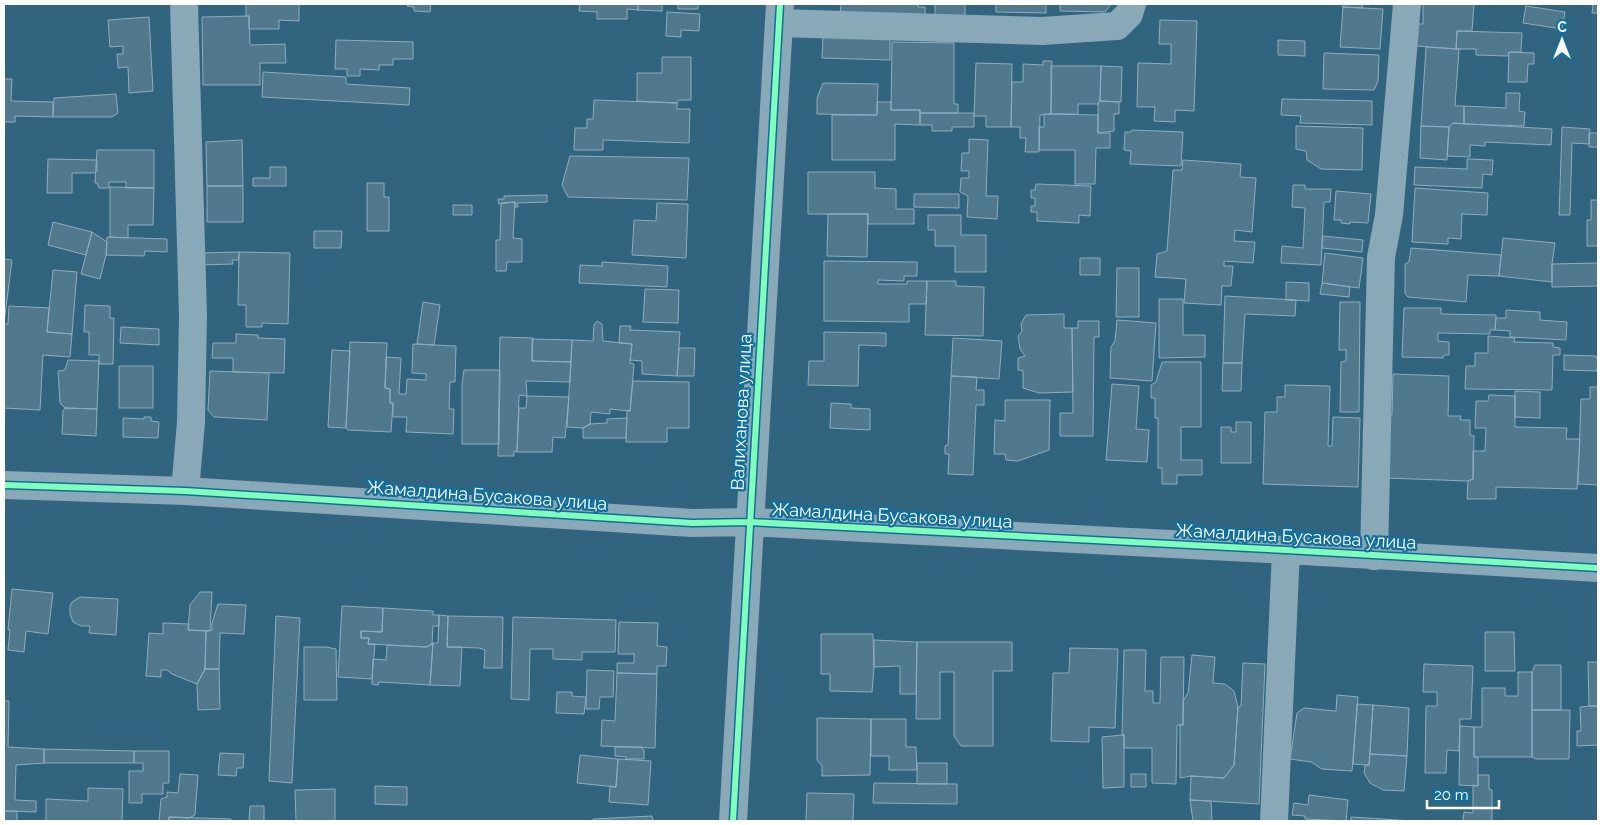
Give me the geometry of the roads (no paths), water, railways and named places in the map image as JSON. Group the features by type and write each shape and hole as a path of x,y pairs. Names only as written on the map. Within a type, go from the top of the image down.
{"street":[{"path":"184,4 193,315 190,422 185,491"},
{"path":"779,14 1042,32 1117,26 1129,14 1132,4"},
{"path":"1374,556 1381,257 1389,215 1407,4"},
{"name":"Валиханова улица","path":"733,821 779,14"},
{"name":"Жамалдина Бусакова улица","path":"4,485 185,491 692,523 750,522 1598,568"},
{"path":"1274,821 1286,550"}]}
